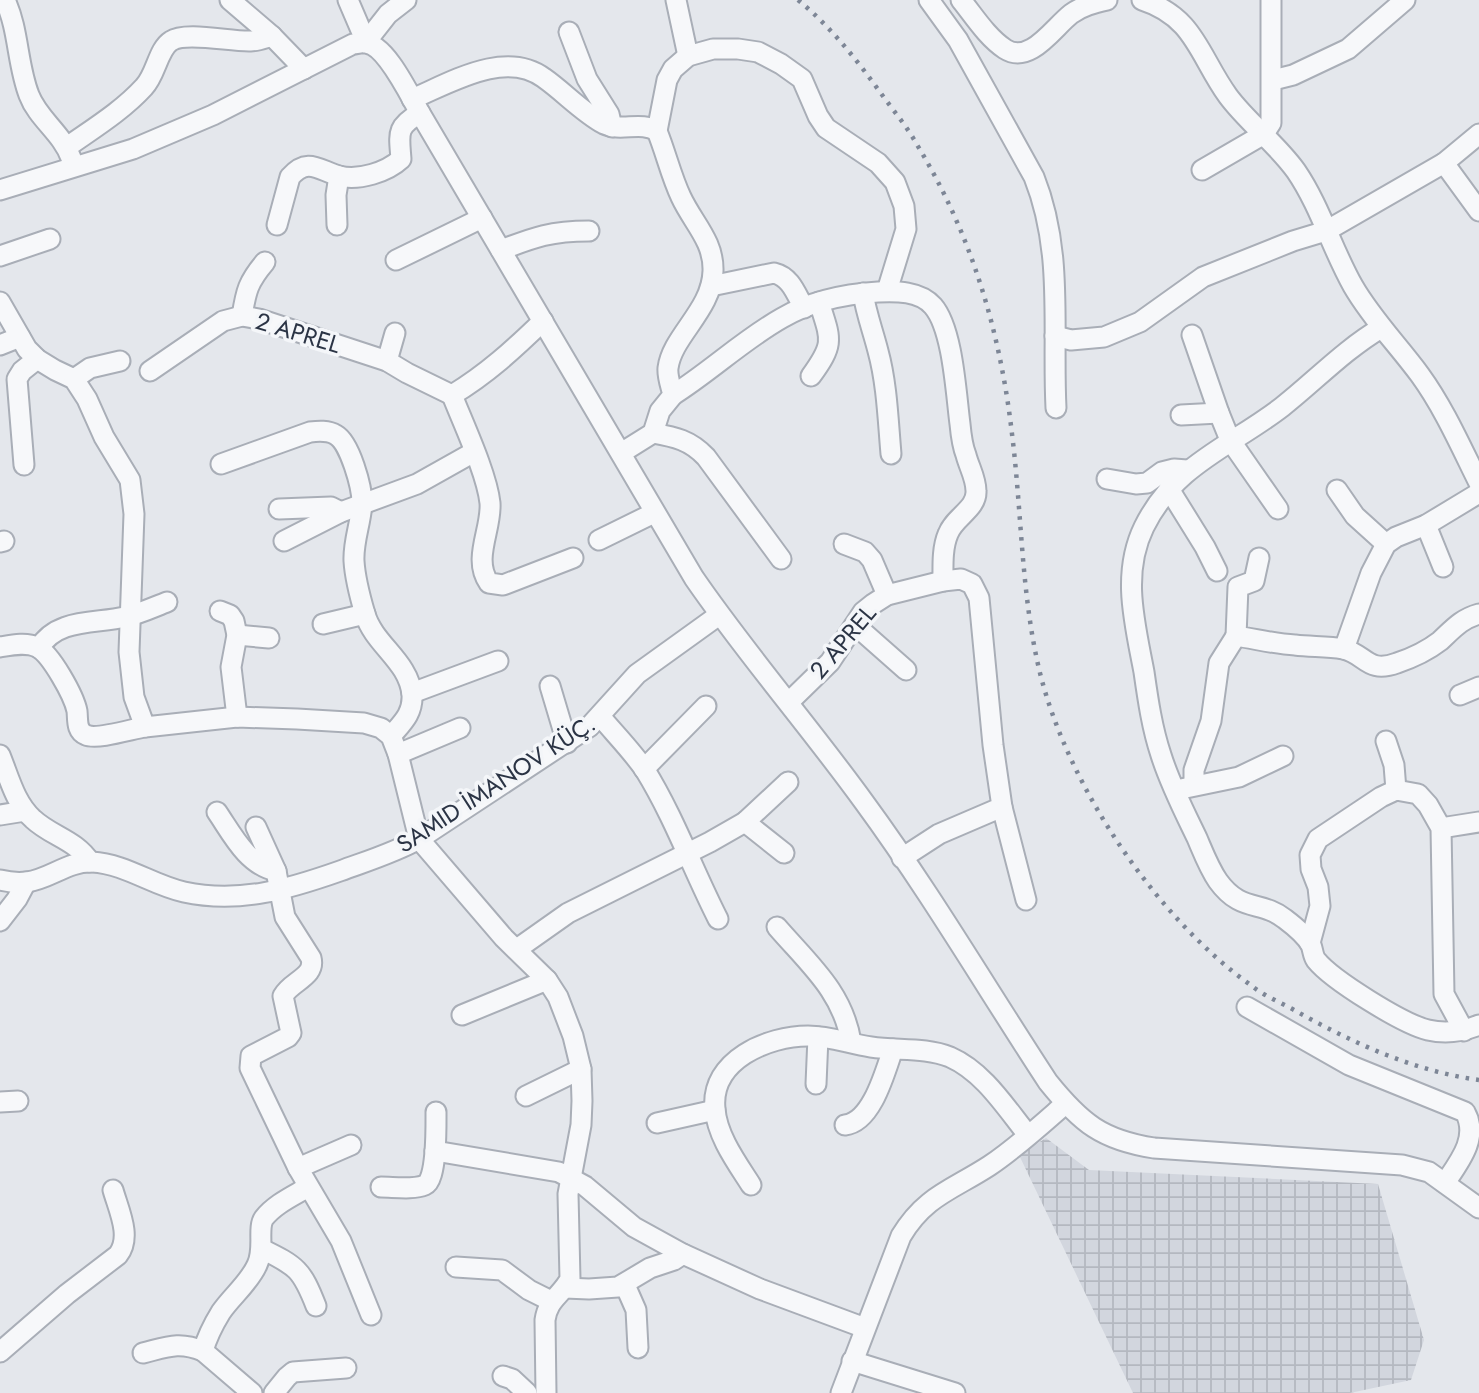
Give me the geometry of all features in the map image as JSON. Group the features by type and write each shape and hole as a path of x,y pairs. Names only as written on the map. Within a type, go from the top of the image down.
{"street":[{"path":"5,0 12,18 22,73 30,97 37,110 67,147 75,168"},
{"path":"230,0 272,36 304,69"},
{"path":"348,0 366,42 386,57 654,513 719,615 789,702 866,805 1065,1104 1093,1128 1127,1144 1402,1165 1429,1172 1479,1208"},
{"path":"0,190 133,149 340,50 366,42 375,28 406,0"},
{"path":"676,0 688,56"},
{"path":"929,0 958,40 1034,177 1043,200 1054,259 1056,408"},
{"path":"961,0 997,43 1016,54 1030,51 1073,13 1088,5 1107,0"},
{"path":"1142,0 1160,6 1180,20 1205,54 1238,109 1296,171 1354,287 1381,328 1421,377 1447,420 1479,483"},
{"path":"1202,170 1264,134 1271,123 1272,0"},
{"path":"1273,80 1293,75 1348,49 1405,0"},
{"path":"569,32 587,79 609,114 612,127"},
{"path":"67,147 125,106 146,85 163,50 172,40 191,37 255,41 272,36"},
{"path":"673,395 668,368 673,351 692,324 711,286 713,261 704,233 682,198 657,131 667,80 673,69 688,56 713,49 737,49 758,52 781,64 802,79 826,128 878,163 895,182 904,206 906,229 887,291"},
{"path":"277,225 290,177 295,172 307,166 318,167 338,176 356,177 394,165 401,159 398,137 416,106 487,69 505,65 523,67 541,75 597,119 612,127 649,126 657,131"},
{"path":"1055,336 1072,340 1104,337 1151,315 1203,277 1293,241 1326,231 1444,163 1479,134"},
{"path":"1444,163 1479,211"},
{"path":"337,225 338,176"},
{"path":"396,260 482,218"},
{"path":"501,250 541,235 559,231 589,230"},
{"path":"0,256 50,239"},
{"path":"242,316 251,278 265,262"},
{"path":"711,286 774,274 783,275 812,305 830,335 826,355 811,376"},
{"path":"621,453 653,433 660,411 673,395 781,318 812,305 863,293 887,291 907,292 921,297 933,306 942,321 951,357 962,444 977,493 974,502 948,533 943,581 961,579 972,584 979,598 993,745 1002,807 1026,900"},
{"path":"863,293 867,319 885,382 891,454"},
{"path":"0,302 27,349 37,359 74,379 130,480 134,514 129,616 131,678 145,727"},
{"name":"2 APREL","path":"150,370 223,321 242,316 259,318 387,361 452,395"},
{"path":"543,321 505,358 452,395 490,502 484,538 484,577 489,583 503,585 573,558"},
{"path":"1381,328 1344,353 1279,409 1187,470 1144,526 1132,564 1130,596 1156,737 1184,788 1216,879 1231,896 1246,905 1283,917 1310,943 1315,958 1333,975 1410,1024 1429,1030 1471,1028"},
{"path":"387,361 395,333"},
{"path":"1192,335 1230,440 1279,509"},
{"path":"0,345 20,337"},
{"path":"24,465 17,379 22,371 37,359"},
{"path":"74,379 90,368 120,361"},
{"path":"1181,415 1219,413"},
{"path":"221,464 310,432 323,430 335,434 343,442 358,477 362,503 354,545 354,563 365,614 380,643 402,666 412,693 410,715 394,745"},
{"path":"653,433 680,437 695,445 781,559"},
{"path":"284,541 362,503 417,484 474,452"},
{"path":"1107,479 1147,483 1162,472 1187,470"},
{"path":"1170,489 1217,571"},
{"path":"1337,491 1355,516 1386,544"},
{"path":"1344,649 1371,573 1386,544 1426,525 1479,493"},
{"path":"279,509 331,507 341,512"},
{"path":"599,540 654,513"},
{"path":"1426,525 1443,567"},
{"path":"844,544 865,552 872,559 887,595"},
{"path":"1184,788 1194,770 1211,722 1219,663 1236,636 1238,587 1254,581 1259,558"},
{"name":"2 APREL","path":"789,702 830,662 873,604 887,595 943,581"},
{"path":"38,648 45,638 62,627 129,616 167,602"},
{"path":"220,611 230,615 237,635 231,667 237,717"},
{"path":"323,624 365,614"},
{"path":"1236,636 1293,645 1344,649 1355,653 1367,664 1378,666 1394,664 1422,653 1466,617 1479,614"},
{"name":"SAMID İMANOV KÜÇ.","path":"0,880 26,883 72,864 90,862 126,869 188,893 248,896 280,891 391,853 419,839 567,743 600,716 637,674 719,615"},
{"path":"855,625 906,670"},
{"path":"237,635 269,638"},
{"path":"0,647 23,644 38,648 48,657 72,697 79,729 84,734 93,736 145,727 237,717 364,723 381,728 394,745 419,839 504,938 547,981 564,1011 581,1069 581,1125 567,1217 570,1279 546,1309 546,1393"},
{"path":"412,693 498,661"},
{"path":"550,686 567,743"},
{"path":"1460,695 1479,687"},
{"path":"644,769 706,706"},
{"path":"600,716 644,769 718,919"},
{"path":"394,745 460,728"},
{"path":"1386,741 1394,765 1396,790"},
{"path":"0,755 25,811 35,821 83,851 90,862"},
{"path":"1184,788 1239,777 1283,756"},
{"path":"517,949 577,908 745,822 788,782"},
{"path":"1310,943 1320,906 1310,855 1318,839 1396,790 1418,794 1428,805 1441,828 1444,994 1471,1028"},
{"path":"902,858 940,834 1002,807"},
{"path":"0,815 25,811"},
{"path":"217,812 240,847 257,864 276,871"},
{"path":"745,822 784,853"},
{"path":"1441,828 1479,822"},
{"path":"256,827 276,871 285,917 313,965 310,972 283,996 291,1033 251,1056 250,1068 298,1168 341,1241 371,1315"},
{"path":"0,921 26,883"},
{"path":"777,927 836,998 848,1025 851,1042"},
{"path":"462,1015 547,981"},
{"path":"1247,1007 1349,1065 1465,1112 1474,1129 1473,1139 1446,1183"},
{"path":"751,1185 731,1154 715,1110 715,1094 737,1059 756,1046 771,1041 818,1037 949,1057 968,1068 990,1088 1028,1135"},
{"path":"816,1084 818,1037"},
{"path":"845,1125 859,1120 868,1107 880,1085 893,1049"},
{"path":"526,1096 581,1069"},
{"path":"841,1393 901,1236 911,1219 936,1197 989,1166 1065,1104"},
{"path":"657,1123 715,1110"},
{"path":"381,1187 426,1185 430,1181 435,1151 436,1112"},
{"path":"298,1168 351,1146"},
{"path":"435,1151 547,1170 571,1177 634,1227 682,1254 760,1289 865,1328"},
{"path":"203,1351 209,1332 222,1311 257,1266 262,1250 260,1225 264,1218 308,1187"},
{"path":"3,1343 118,1255 124,1247 125,1237 113,1190"},
{"path":"262,1250 280,1258 305,1278 316,1306"},
{"path":"456,1267 502,1270 528,1290 558,1294 606,1289 625,1284 650,1268 674,1260 682,1254"},
{"path":"625,1284 636,1310 638,1349"},
{"path":"144,1353 176,1345 188,1345 203,1351 252,1393"},
{"path":"852,1361 956,1393"},
{"path":"274,1393 293,1372 346,1367"},
{"path":"503,1376 512,1379 527,1393"}],"shaded area":[{"path":"1046,1138 1089,1170 1378,1184 1424,1340 1411,1380 1350,1393 1133,1393 1019,1155"}],"railway":[{"path":"798,0 842,43 908,130 953,212 967,247 991,320 1007,395 1025,584 1040,673 1053,716 1071,760 1120,846 1182,924 1216,958 1262,993 1383,1054 1430,1070 1479,1080"}]}
